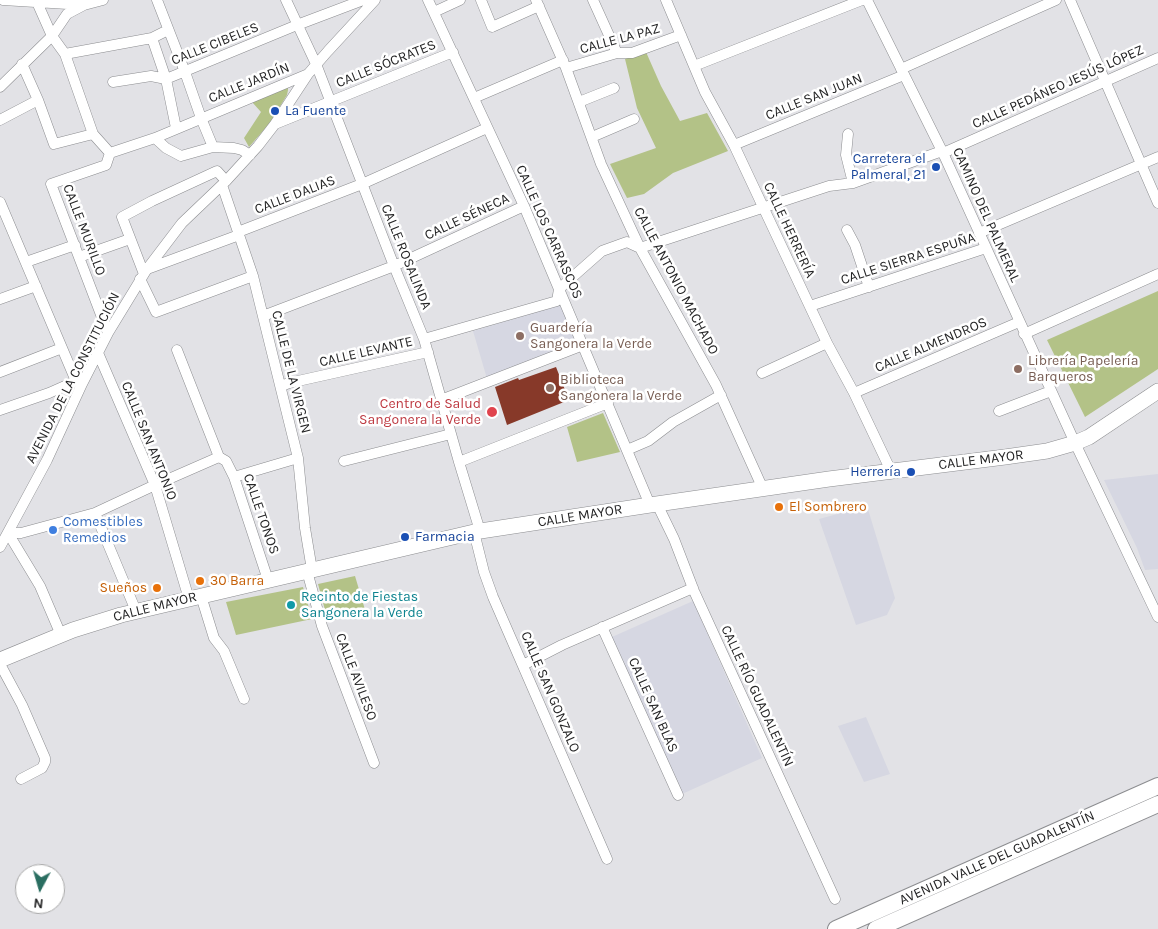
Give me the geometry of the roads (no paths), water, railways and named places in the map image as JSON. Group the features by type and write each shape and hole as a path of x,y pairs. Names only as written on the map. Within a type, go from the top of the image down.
{"main road":[{"name":"AVENIDA VALLE DEL GUADALENTÍN","path":"836,929 1158,786"},
{"name":"AVENIDA VALLE DEL GUADALENTÍN","path":"876,929 1158,804"}],"street":[{"path":"2,0 84,5"},
{"path":"0,87 52,36 67,14 84,5 103,0"},
{"path":"157,0 212,147"},
{"name":"CALLE ROSALINDA","path":"286,0 316,64 424,339 477,532"},
{"name":"CALLE CIBELES","path":"113,82 150,76 166,79 363,0"},
{"name":"AVENIDA DE LA CONSTITUCIÓN","path":"0,547 47,460 79,383 143,274 182,223 250,155 275,124 316,64 375,0"},
{"name":"CALLE LOS CARRASCOS","path":"428,0 524,206 627,450 654,504"},
{"path":"434,12 460,0"},
{"path":"481,0 492,27 537,3"},
{"path":"593,0 617,53"},
{"name":"CALLE HERRERÍA","path":"666,0 705,92 734,145 827,343 854,393 891,471"},
{"path":"694,66 862,0"},
{"name":"CAMINO DEL PALMERAL","path":"867,0 942,152 1074,443 1158,617"},
{"name":"CALLE SAN JUAN","path":"734,145 903,72 1056,0"},
{"path":"1070,0 1158,203"},
{"path":"36,1 52,36 65,54 93,134 110,153"},
{"name":"CALLE ANTONIO MACHADO","path":"537,3 564,64 602,164 640,248 721,395 763,488"},
{"path":"65,54 152,38 168,30"},
{"name":"CALLE LA PAZ","path":"474,98 564,64 617,53 632,53 681,35"},
{"path":"152,38 166,79 176,128"},
{"name":"CALLE SÓCRATES","path":"275,124 452,52"},
{"name":"CALLE PEDÁNEO JESÚS LÓPEZ","path":"640,248 829,186 853,183 942,152 1158,58"},
{"path":"22,64 54,144 93,134"},
{"name":"CALLE JARDÍN","path":"176,128 308,74"},
{"path":"579,102 614,88"},
{"path":"0,120 38,100"},
{"path":"592,137 634,119"},
{"name":"CALLE MURILLO","path":"108,333 51,184 106,165 110,153 155,138 176,128"},
{"name":"CALLE DALIAS","path":"143,274 362,184 487,128"},
{"path":"848,134 846,155 853,183"},
{"path":"155,138 166,148 181,156 212,147 234,148 250,155"},
{"path":"979,233 1158,157"},
{"path":"224,183 217,171 122,217 156,312 253,276"},
{"name":"CALLE DE LA VIRGEN","path":"224,183 253,276 298,458 310,570"},
{"name":"CALLE SÉNECA","path":"263,316 394,266 524,206"},
{"path":"0,410 79,383 1,209"},
{"path":"848,230 869,287"},
{"path":"79,257 130,239"},
{"path":"424,339 557,301 559,289 602,251 627,242 640,248"},
{"path":"26,262 75,245"},
{"name":"CALLE SIERRA ESPUÑA","path":"810,306 986,248"},
{"path":"1024,334 1158,274"},
{"path":"0,299 36,286"},
{"name":"CALLE ALMENDROS","path":"854,393 1019,322"},
{"path":"762,374 827,343"},
{"path":"442,400 583,345"},
{"path":"0,372 62,348"},
{"name":"CALLE TONOS","path":"177,350 219,457 226,461 234,477 268,580"},
{"name":"CALLE LEVANTE","path":"281,386 428,352"},
{"name":"CALLE SAN ANTONIO","path":"98,353 155,485 195,598 214,638 224,651 244,699"},
{"path":"999,411 1051,391"},
{"name":"CALLE MAYOR","path":"0,662 61,635 136,611 477,532 763,488 1047,451 1074,443 1096,432 1158,391"},
{"path":"627,450 648,441 673,422 721,395"},
{"path":"459,462 608,403"},
{"path":"344,461 451,434"},
{"path":"8,533 21,533 95,513 219,457"},
{"path":"234,477 298,458"},
{"name":"CALLE RÍO GUADALENTÍN","path":"654,504 674,539 693,588 835,899"},
{"path":"95,513 136,611"},
{"name":"CALLE SAN GONZALO","path":"477,532 484,572 493,597 607,860"},
{"path":"8,533 40,586 61,635"},
{"name":"CALLE AVILESO","path":"310,570 322,626 374,763"},
{"path":"523,665 562,645 693,588"},
{"name":"CALLE SAN BLAS","path":"602,627 678,795"},
{"path":"0,662 22,705 45,758 42,768 21,779"}],"place":[{"name":"La Fuente","path":"275,111"},
{"name":"Carretera el Palmeral, 21","path":"936,167"},
{"name":"Guardería Sangonera la Verde","path":"520,336"},
{"name":"Librería Papelería Barqueros","path":"1018,369"},
{"name":"Biblioteca Sangonera la Verde","path":"550,388"},
{"name":"Centro de Salud Sangonera la Verde","path":"492,412"},
{"name":"Herrería","path":"911,472"},
{"name":"El Sombrero","path":"779,507"},
{"name":"Comestibles Remedios","path":"53,530"},
{"name":"Farmacia","path":"405,537"},
{"name":"30 Barra","path":"200,581"},
{"name":"Sueños","path":"157,588"},
{"name":"Recinto de Fiestas Sangonera la Verde","path":"291,605"}]}
